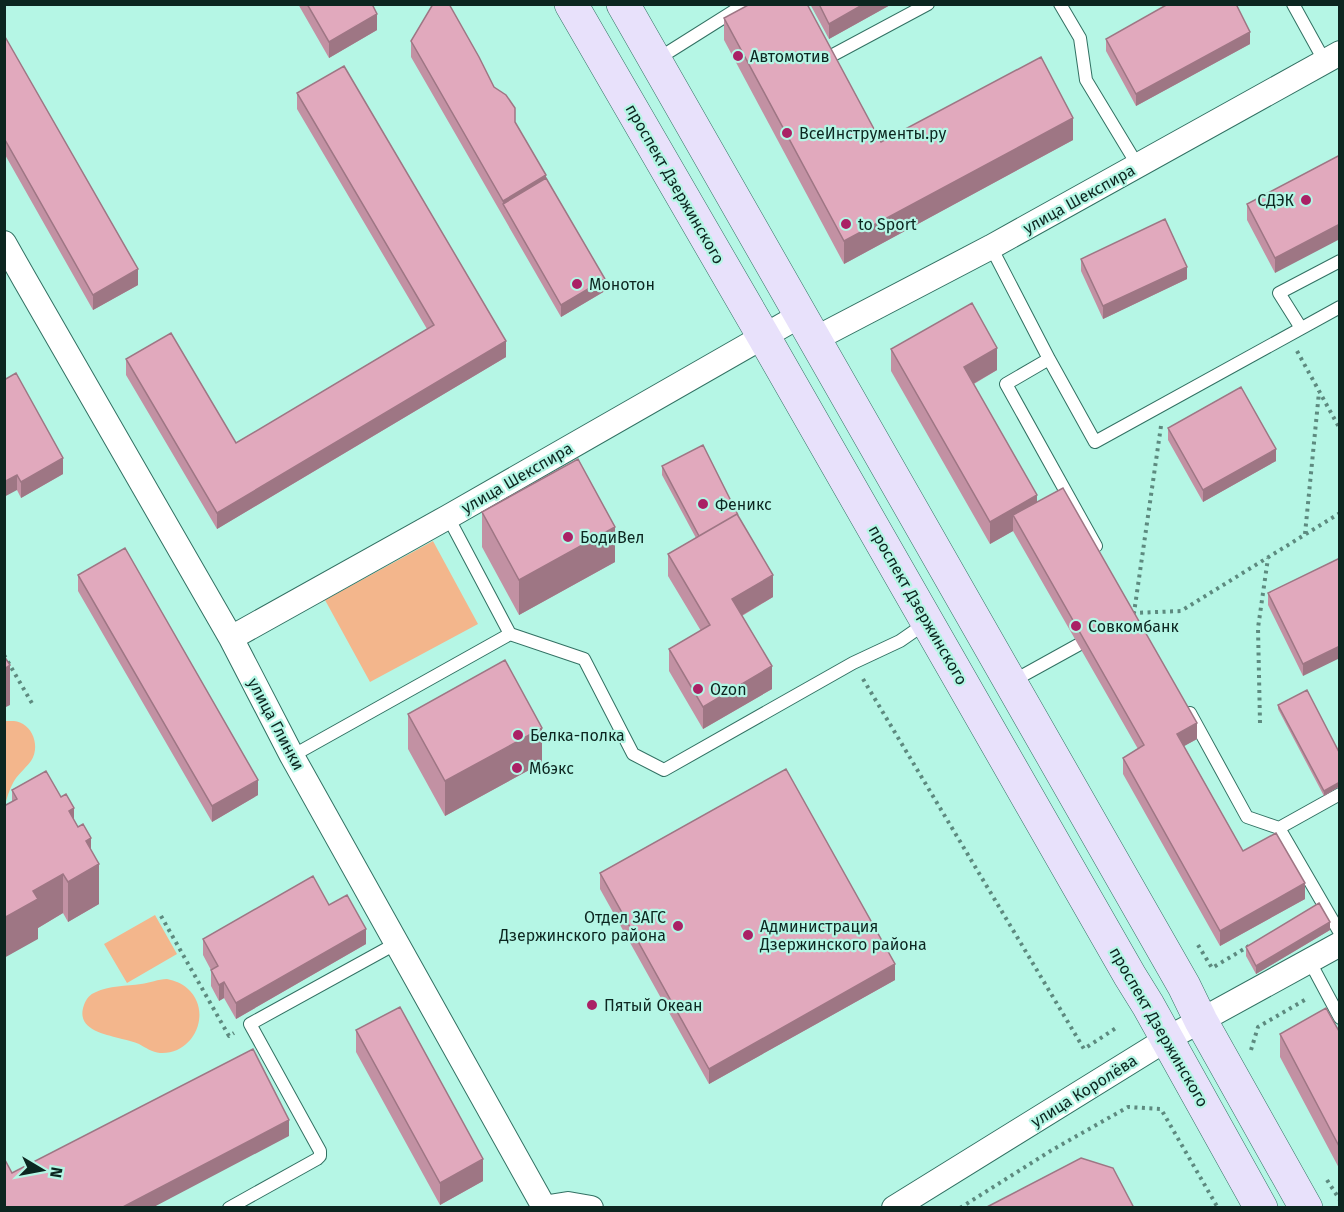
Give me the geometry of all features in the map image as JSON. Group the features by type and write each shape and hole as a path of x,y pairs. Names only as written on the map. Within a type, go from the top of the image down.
{"main road":[{"name":"проспект Дзержинского","path":"571,4 1130,976 1149,1005 1261,1208"},
{"path":"623,4 1178,976 1305,1208"}],"street":[{"name":"улица Шекспира","path":"231,638 764,337 808,327 991,247 1332,58"},
{"name":"улица Глинки","path":"4,243 231,638 292,756 544,1207"},
{"name":"улица Королёва","path":"894,1208 1167,1039 1340,944"},
{"path":"544,1207 568,1204 591,1208"}],"lane":[{"path":"655,60 745,4"},
{"path":"831,57 928,4"},
{"path":"1060,4 1080,38 1086,80 1138,166"},
{"path":"1293,4 1332,58"},
{"path":"991,247 1095,442 1340,307"},
{"path":"1301,328 1279,293 1340,261"},
{"path":"1049,359 1006,384 1104,561"},
{"path":"447,517 510,634 584,660 633,754 664,770 854,663 900,641 927,622"},
{"path":"292,756 510,634"},
{"path":"1010,682 1078,645"},
{"path":"1185,705 1247,817 1279,828 1340,933"},
{"path":"1279,828 1340,794"},
{"path":"229,1208 320,1156 320,1151 248,1019 397,943"},
{"path":"1310,962 1340,1018"}],"path":[{"path":"1288,335 1340,429"},
{"path":"1305,534 1319,392"},
{"path":"1164,404 1134,613 1181,611 1340,513"},
{"path":"1260,723 1258,628 1268,557"},
{"path":"4,655 33,705"},
{"path":"854,663 1084,1049 1116,1028"},
{"path":"161,916 229,1036 248,1019"},
{"path":"1212,968 1252,945"},
{"path":"1250,1053 1258,1028 1323,989"},
{"path":"960,1208 1052,1150 1128,1107 1161,1108 1218,1208"},
{"path":"1322,1171 1340,1200"}],"shaded area":[{"path":"433,541 478,624 370,682 325,600"},
{"path":"5,721 18,722 27,727 33,736 35,751 31,761 15,780 5,805"},
{"path":"155,915 177,954 127,983 104,944"},
{"path":"167,979 188,989 199,1009 199,1020 190,1040 172,1052 160,1053 100,1033 93,1030 84,1020 82,1013 84,1005 88,997 94,993 112,987"}],"building":[{"path":"307,4 372,4 377,14 329,42"},
{"path":"433,4 449,4 494,87 506,95 515,108 515,122 546,175 503,201 411,41"},
{"path":"750,4 807,4 881,142 1041,57 1073,118 844,241 724,18"},
{"path":"819,4 864,4 829,24"},
{"path":"1168,4 1236,4 1250,32 1136,94 1106,39"},
{"path":"4,35 138,269 93,295 4,138"},
{"path":"344,66 506,341 217,513 126,359 171,333 236,443 434,325 297,93"},
{"path":"1340,155 1340,224 1275,258 1247,204"},
{"path":"546,178 605,279 561,305 503,204"},
{"path":"1165,219 1187,267 1103,306 1081,259"},
{"path":"972,303 997,348 964,367 1037,495 990,522 891,349"},
{"path":"16,373 63,458 21,482 17,475 4,482 4,380"},
{"path":"1241,387 1276,449 1203,490 1168,428"},
{"path":"703,445 738,515 699,536 662,466"},
{"path":"578,459 615,527 519,580 482,512"},
{"path":"1063,488 1197,723 1177,734 1243,851 1276,833 1305,883 1220,931 1123,758 1144,745 1013,515"},
{"path":"737,514 773,575 732,599 772,666 703,707 669,649 710,625 668,554"},
{"path":"125,548 258,780 212,806 78,575"},
{"path":"1340,558 1340,646 1303,664 1268,593"},
{"path":"4,656 10,665 4,669"},
{"path":"505,660 542,728 445,781 408,714"},
{"path":"1307,690 1340,754 1340,782 1324,791 1278,705"},
{"name":"Администрация Дзержинского района","path":"786,769 895,964 709,1069 600,873"},
{"path":"46,771 61,797 66,794 74,808 69,811 78,827 83,824 91,838 86,841 99,864 68,882 63,874 33,891 38,899 4,918 4,806 17,799 12,790"},
{"path":"313,876 329,905 347,895 366,929 236,1003 224,982 219,985 211,970 218,966 203,939"},
{"path":"1319,903 1330,922 1256,966 1246,947"},
{"path":"400,1007 483,1159 440,1183 356,1030"},
{"path":"1326,1008 1340,1033 1340,1148 1280,1034"},
{"path":"253,1049 289,1120 121,1208 4,1208 4,1158 12,1173"},
{"path":"1081,1158 1113,1168 1134,1208 985,1208"}],"place":[{"name":"Автомотив","path":"738,56"},
{"name":"ВсеИнструменты.ру","path":"787,133"},
{"name":"СДЭК","path":"1306,200"},
{"name":"to Sport","path":"846,224"},
{"name":"Монотон","path":"577,284"},
{"name":"Феникс","path":"703,504"},
{"name":"БодиВел","path":"568,537"},
{"name":"Совкомбанк","path":"1076,626"},
{"name":"Ozon","path":"698,689"},
{"name":"Белка-полка","path":"518,735"},
{"name":"Мбэкс","path":"517,768"},
{"name":"Отдел ЗАГС Дзержинского района","path":"678,926"},
{"name":"Администрация Дзержинского района","path":"748,935"},
{"name":"Пятый Океан","path":"592,1005"}]}
